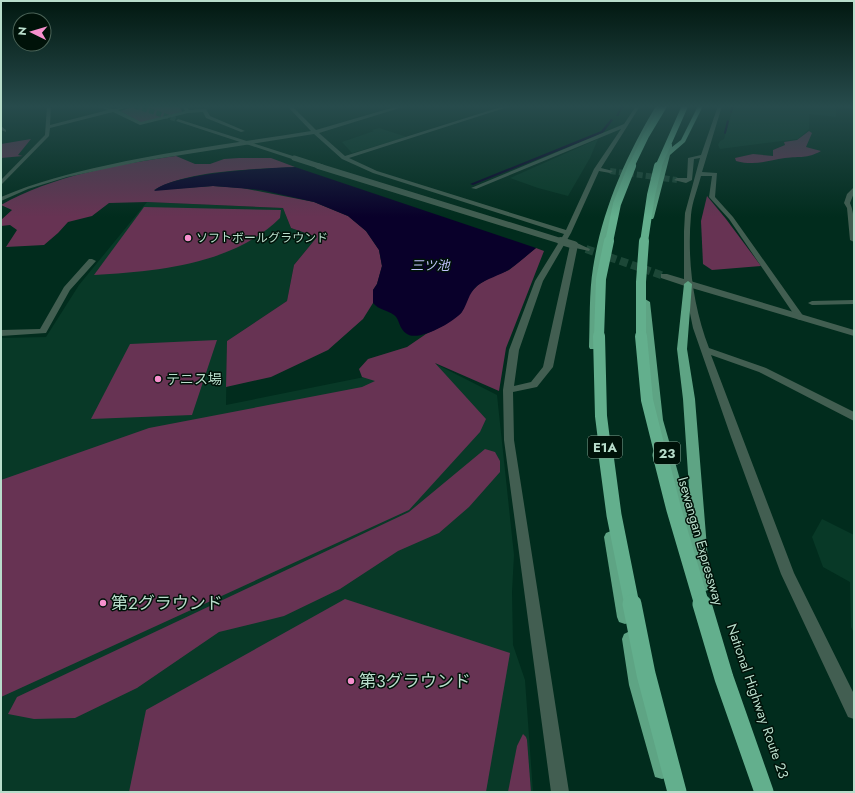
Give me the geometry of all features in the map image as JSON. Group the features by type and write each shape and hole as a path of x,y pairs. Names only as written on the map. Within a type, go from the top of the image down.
{"highway":[{"path":"638,143 626,167 610,213 597,268 594,326 595,407 610,531 638,685 668,792"},
{"name":"E1A","path":"643,143 617,204 601,279 599,342 601,416 614,515 646,674 677,792"},
{"name":"Isewangan Expressway","path":"668,143 659,163 651,195 645,232 640,282 641,335 647,400 674,510 724,678 764,792"},
{"name":"National Highway Route 23","path":"671,143 666,154 650,218 645,259 645,312 658,420 704,585 759,754 773,792"},
{"path":"666,154 679,143"},
{"path":"688,284 682,349 689,399 704,585"}],"street":[{"path":"1,183 41,143"},
{"path":"1,199 26,188 66,176 143,159 246,143 586,249"},
{"path":"327,143 344,158 375,172 568,233"},
{"path":"344,158 392,143"},
{"path":"474,188 583,143"},
{"path":"560,792 509,440 508,390 514,350 539,281 568,233 597,169 614,143"},
{"path":"707,143 688,213 688,284 697,328 736,437 788,574 854,711"},
{"path":"677,180 686,181 690,179 691,158 703,156"},
{"path":"597,169 610,171"},
{"path":"700,174 715,174 712,196 732,218 800,317"},
{"path":"854,189 850,194 847,203 852,209 854,240"},
{"path":"508,390 534,385 548,367 574,245"},
{"path":"1,333 43,331 67,289 92,261"},
{"path":"664,276 854,332"},
{"path":"812,303 854,302"},
{"path":"704,350 725,355 808,392 854,417"}],"shaded area":[{"path":"28,143 18,155 23,156 1,158 1,144"},
{"path":"343,143 386,143 352,153"},
{"path":"589,143 596,143 590,158 568,196 538,188 510,178"},
{"path":"719,143 767,143 720,149 718,145"},
{"path":"784,143 808,143 806,147 821,151 807,156 755,163 736,161 735,158 753,154 773,156 773,150 785,145"},
{"path":"176,156 195,164 210,164 224,159 271,158 295,167 203,174 168,183 154,190 213,186 242,188 314,202 348,216 366,231 379,250 382,266 377,284 373,290 373,303 363,319 328,350 271,377 226,387 227,341 287,301 294,265 317,237 291,228 283,208 147,202 109,203 92,216 68,222 44,245 6,247 17,230 10,225 1,226 1,220 12,210 1,205 42,186 64,179 109,167"},
{"path":"707,196 761,266 712,270 703,264 701,221"},
{"path":"147,202 283,208 291,228 317,237 294,265 287,301 227,341 226,405 434,363 497,395 514,555 512,592 513,645 525,680 533,792 1,792 1,338 46,337 79,285"},
{"name":"ソフトボールグラウンド","path":"144,207 281,210 280,218 261,234 240,246 217,256 168,268 94,275"},
{"name":"第２グラウンド","path":"536,248 544,251 506,348 499,391 435,363 486,419 480,432 409,510 1,697 1,480 149,428 362,387 375,381 362,377 359,369 368,359 407,347 426,334 444,325 461,313 469,294 478,285 489,278 509,270"},
{"name":"テニス場","path":"217,340 192,415 91,419 130,344"},
{"path":"485,449 495,452 500,461 500,472 469,507 439,533 398,551 340,589 284,616 219,632 137,688 75,718 34,719 8,714 17,697 409,512"},
{"path":"822,519 854,535 854,633 851,627 850,582 823,567 812,537"},
{"name":"第３グラウンド","path":"345,599 510,653 486,792 129,792 146,710"},
{"path":"523,734 527,740 531,792 508,792 517,746"}],"water":[{"name":"三ツ池","path":"295,167 536,248 510,269 477,286 472,292 462,312 452,321 428,333 412,336 404,332 394,315 373,303 373,290 377,284 382,266 379,250 366,231 348,216 314,202 261,190 213,186 154,191 164,185 179,180 199,176 243,170"}],"waterway":[{"path":"472,184 574,143"}],"tunnel":[{"path":"610,171 677,180"},
{"path":"586,249 664,276"}],"place":[{"name":"ソフトボールグラウンド","path":"188,238"},
{"name":"テニス場","path":"158,379"},
{"name":"第２グラウンド","path":"103,603"},
{"name":"第３グラウンド","path":"351,681"}]}
